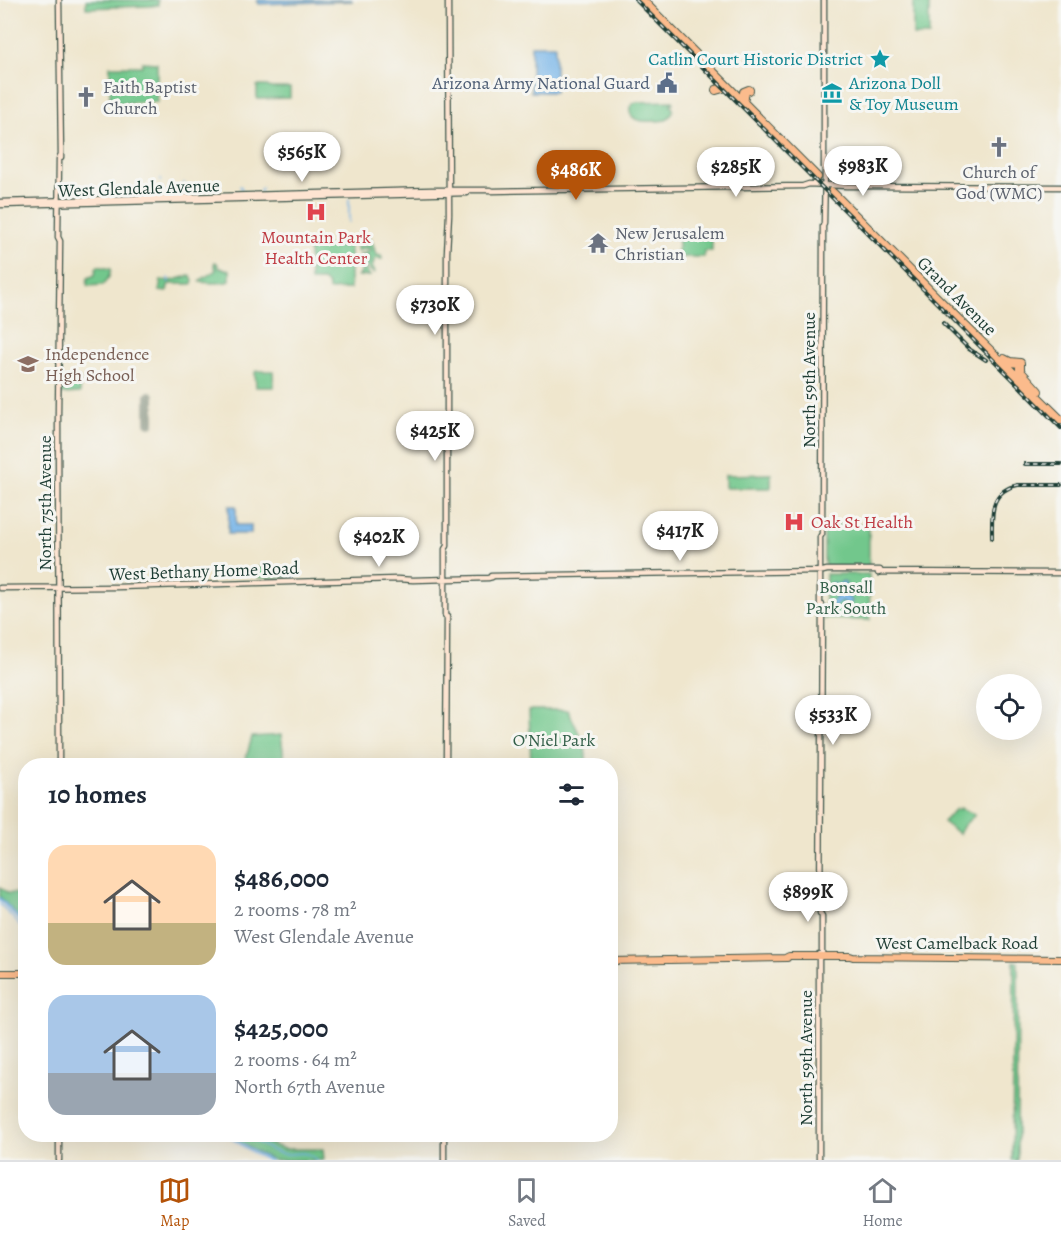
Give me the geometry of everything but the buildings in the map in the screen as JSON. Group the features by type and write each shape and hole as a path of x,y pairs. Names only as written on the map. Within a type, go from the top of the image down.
{"highway":[{"name":"Grand Avenue","path":"647,1 665,16 666,21 744,98 958,320 1061,420"},
{"name":"Grand Avenue","path":"647,1 720,80 1061,416"},
{"path":"716,90 723,88 720,80"},
{"path":"744,98 744,92 749,90"},
{"path":"1012,362 1019,355"},
{"path":"1004,359 1020,363 1021,372 1042,397"}],"main road":[{"name":"North 75th Avenue","path":"59,0 61,159 58,237 60,241 59,758"},
{"path":"446,758 448,0"},
{"name":"North 59th Avenue","path":"819,1160 821,798 819,796 819,735 821,732 820,604 823,571 820,537 822,534 822,224 825,183 824,0"},
{"name":"North 59th Avenue","path":"823,226 827,190 825,183"},
{"name":"West Glendale Avenue","path":"825,183 847,186"},
{"name":"West Glendale Avenue","path":"0,203 411,191 490,193 493,191 803,186 825,183 847,186 1061,187"},
{"path":"401,195 411,191"},
{"name":"West Glendale Avenue","path":"329,195 401,195 447,192"},
{"name":"West Bethany Home Road","path":"0,588 413,577 488,578 827,570 1061,573"},
{"name":"West Bethany Home Road","path":"823,571 862,573 871,571"},
{"name":"West Camelback Road","path":"618,961 820,957 1061,959"},
{"path":"0,973 18,973"},
{"path":"59,1142 59,1160"},
{"path":"444,1142 444,1160"}],"green space":[{"path":"86,0 158,0 158,5 86,8"},
{"path":"929,1 929,36 913,36 913,2"},
{"path":"142,62 157,63 157,102 110,103 110,66 142,66"},
{"path":"257,86 290,88 290,98 258,99"},
{"path":"673,101 670,104 673,109 672,114 666,120 642,121 637,120 630,113 630,107 637,102"},
{"path":"852,153 876,153 877,183 854,182 854,176 851,173 855,167"},
{"path":"610,167 610,176 581,176 581,168"},
{"path":"712,235 712,251 704,251 704,257 678,257 678,236"},
{"path":"368,237 376,255 381,255 382,259 376,258 372,267 374,274 367,266 364,268 370,276 358,276 363,263 369,262 369,257 359,255 370,251 369,248 357,251 356,246 364,246 367,241 354,240"},
{"path":"350,246 350,289 329,290 328,285 323,281 310,281 309,247"},
{"path":"215,262 219,268 230,270 230,281 200,282 216,270"},
{"path":"98,266 111,269 109,277 103,285 88,286 88,278 95,275"},
{"path":"189,276 193,280 192,284 170,284 167,292 159,291 161,280 170,281"},
{"path":"273,371 274,387 256,387 255,372"},
{"path":"80,379 80,393 61,394 61,380"},
{"path":"771,474 770,488 725,487 725,475"},
{"path":"824,525 869,525 869,569 825,568"},
{"path":"259,567 279,568 290,575 274,570 271,573 289,577 259,578 255,572"},
{"name":"Bonsall Park South","path":"826,574 869,574 870,620 824,619"},
{"name":"O'Niel Park","path":"568,710 585,746 586,758 531,758 529,711"},
{"path":"281,735 284,758 246,758 252,737"},
{"path":"960,808 974,816 964,825 959,834 943,822"},
{"path":"0,887 8,893 18,894 18,916 0,897"},
{"path":"1014,961 1018,962 1017,1160 1012,1160"},
{"path":"240,1142 266,1142 284,1149 323,1149 324,1160 273,1160"}],"water":[{"path":"257,0 352,0 352,1 259,4"},
{"path":"531,45 555,45 555,92 531,92"},
{"path":"229,506 236,506 236,525 251,525 251,534 228,534"},
{"path":"843,581 846,584 842,593 852,601 848,605 841,601 832,607 831,602 836,596 830,588 830,583 837,585"}],"waterway":[{"path":"260,192 261,188"},
{"path":"349,199 349,222"},
{"path":"168,278 169,282"},
{"path":"272,572 294,577 298,569"},
{"path":"206,589 217,588"},
{"path":"192,590 202,589"},
{"path":"0,899 18,918"},
{"path":"0,904 18,923"},
{"path":"238,1142 269,1160"},
{"path":"257,1142 274,1151 284,1154 306,1154 316,1160"}],"runway":[{"path":"150,396 150,422"}],"railway":[{"path":"636,0 1061,428"},
{"path":"943,323 969,349 986,360"},
{"path":"1025,464 1061,464"},
{"path":"992,538 994,505 1002,492 1018,485 1061,485"}],"place":[{"name":"Catlin Court Historic District","path":"880,59"},
{"name":"Arizona Army National Guard","path":"667,83"},
{"name":"Arizona Doll & Toy Museum","path":"832,93"},
{"name":"Faith Baptist Church","path":"86,97"},
{"name":"Church of God (WMC)","path":"999,147"},
{"name":"Mountain Park Health Center","path":"316,212"},
{"name":"New Jerusalem Christian","path":"598,243"},
{"name":"Independence High School","path":"28,364"},
{"name":"Oak St Health","path":"794,522"}]}
